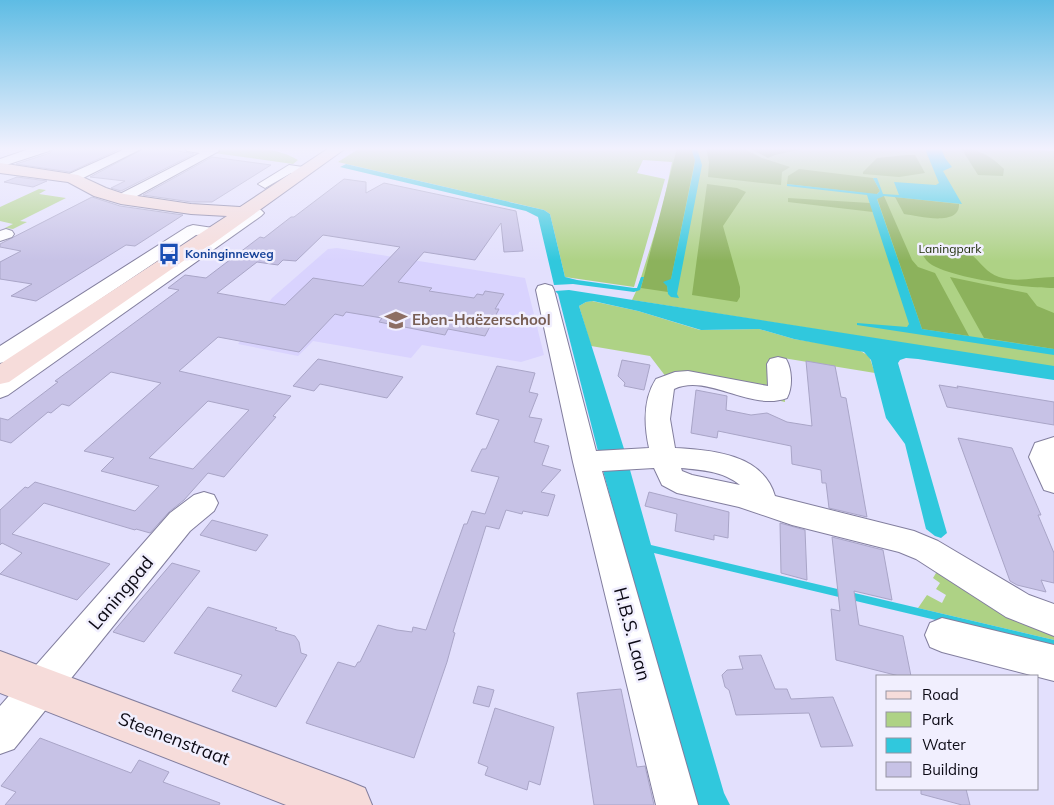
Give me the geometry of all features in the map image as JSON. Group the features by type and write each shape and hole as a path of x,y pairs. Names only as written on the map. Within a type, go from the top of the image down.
{"main road":[{"path":"87,186 100,192 121,198 190,209 236,213"},
{"path":"0,376 182,253 207,231 236,213 272,195 283,186"},
{"path":"182,253 199,245 236,213"},
{"name":"Steenenstraat","path":"0,672 348,805"}],"street":[{"path":"121,198 145,186"},
{"path":"0,390 256,213 236,213"},
{"path":"0,356 193,230 207,231"},
{"name":"H.B.S. Laan","path":"545,290 677,805"},
{"path":"778,364 780,389 779,392 774,394 692,379 677,379 666,383 662,392 658,424 660,442 671,475 678,482 898,538 927,550 1018,606 1054,620"},
{"path":"1054,446 1044,450 1042,457 1054,482"},
{"path":"590,462 666,458"},
{"name":"Laningpad","path":"0,735 180,522 204,502"},
{"path":"942,635 1054,662"}],"shaded area":[{"name":"Eben-Haëzerschool","path":"337,248 525,278 544,355 521,362 422,345 411,358 313,341 298,356 238,344 272,298 328,249"}],"green space":[{"name":"Laningpark","path":"439,186 663,186 634,287 565,277 550,214 544,210"},
{"name":"Laningpark","path":"667,186 1054,186 1054,367 632,300 638,287 662,210"},
{"path":"667,186 690,186 671,280 667,286 668,292 641,288"},
{"path":"707,186 737,188 746,192 723,226 740,287 740,297 737,302 692,295"},
{"path":"800,186 877,186 880,191 877,194"},
{"path":"39,189 46,190 39,194 66,198 20,221 27,222 13,229 5,228 13,224 0,221 0,207"},
{"path":"884,196 912,260 918,267 935,273 969,336 922,329 877,198"},
{"path":"895,197 959,204 953,216 928,218 904,214"},
{"path":"788,198 870,203 873,212 788,202"},
{"path":"930,244 952,247 968,252 995,275 1006,279 1020,280 1054,277 1054,288 992,282 943,270 932,265 926,259 919,246"},
{"path":"950,277 1027,293 1037,306 1054,313 1054,349 984,338"},
{"path":"592,301 638,311 700,330 759,329 794,339 857,349 869,356 875,373 783,358 785,402 698,382 673,386 650,356 591,346 579,306"},
{"path":"939,568 1054,631 1054,640 918,608 927,595 942,603 946,595 936,589 940,583 933,578"}],"water":[{"path":"418,186 439,186 544,210 550,214 565,277 637,288 641,277 644,277 640,290 634,292 573,284 554,285 538,217 526,211"},
{"path":"690,186 698,186 677,294 679,298 671,297 668,294 667,286 663,282 671,279"},
{"path":"787,186 877,194 880,191 877,186 880,186 883,194 899,195 895,186 951,186 962,204 884,196 877,199 922,329 1054,349 1054,355 857,325 857,323 907,327 909,324 867,195"},
{"path":"569,290 1054,366 1054,380 918,359 906,358 898,363 947,533 941,538 926,529 905,444 886,418 871,360 864,352 794,339 759,329 701,330 638,311 593,301 579,306 625,452 651,545 1054,640 1054,648 654,553 724,793 730,805 694,805 602,467 558,294 555,291"}],"building":[{"path":"116,186 132,186 121,191 111,188"},
{"path":"160,186 238,186 212,202 191,202 143,195"},
{"path":"335,186 366,186 366,193 379,186 396,186 516,211 523,251 504,252 501,223 475,260 424,252 398,282 432,288 429,291 474,298 477,294 483,295 485,291 504,294 495,309 499,309 485,336 448,329 445,335 379,322 382,318 346,312 343,316 335,314 299,352 218,337 179,371 291,396 273,416 276,417 224,477 208,473 184,500 169,512 150,533 44,503 12,534 110,564 77,600 0,574 22,553 2,543 0,545 0,510 25,487 28,488 35,482 135,511 159,486 101,471 114,458 84,451 161,383 111,372 69,406 62,404 51,413 48,412 11,443 0,440 0,418 8,420 58,382 55,381 179,290 168,288 185,275 206,278 260,237 264,238 291,217 294,217","holes":["323,235 400,247 363,286 313,278 285,305 217,293 257,262 278,265 283,260 296,261","208,401 249,410 193,469 149,458"]},
{"path":"92,197 120,206 183,215 135,246 126,245 36,301 11,296 32,284 0,279 0,262 21,251 0,247 0,244"},
{"path":"318,359 403,377 387,398 320,384 314,391 293,386"},
{"path":"622,360 650,365 644,390 624,386 625,383 618,376"},
{"path":"806,361 835,366 841,397 846,398 867,517 829,508 826,483 822,483 821,470 792,464 791,446 718,431 717,438 691,433 696,390 727,396 726,410 751,415 767,413 787,422 812,426"},
{"path":"497,366 535,373 529,392 538,394 529,417 542,419 534,442 549,446 542,465 561,470 541,492 555,495 548,516 523,511 522,514 506,510 499,529 486,526 453,632 455,633 447,662 414,758 306,723 338,662 355,667 360,662 378,625 412,632 413,627 426,630 464,524 467,524 472,511 485,514 499,477 471,471 482,449 486,449 499,420 476,414"},
{"path":"939,385 958,388 957,386 1054,402 1054,425 947,407"},
{"path":"958,438 1012,448 1041,515 1038,515 1054,553 1054,583 1041,580 1046,592 1017,585 1010,581"},
{"path":"649,492 729,512 728,538 714,535 714,540 675,531 677,514 645,506"},
{"path":"212,520 268,535 256,551 200,535"},
{"path":"780,523 805,530 807,580 781,573"},
{"path":"832,537 883,550 892,600 854,591 859,625 903,636 911,675 895,675 836,660 831,609 840,611"},
{"path":"172,563 200,571 144,642 113,632"},
{"path":"208,607 277,628 275,630 295,636 299,642 301,653 307,655 276,707 232,691 242,675 174,653"},
{"path":"761,655 775,689 787,689 791,699 833,697 853,746 821,747 809,713 736,715 729,690 725,687 722,675 727,670 743,669 739,656"},
{"path":"478,686 494,690 489,707 473,703"},
{"path":"621,689 637,767 645,766 654,805 594,805 577,693"},
{"path":"495,708 554,727 540,785 529,781 527,790 485,775 488,767 478,763"},
{"path":"40,738 131,773 139,760 169,772 163,782 220,803 219,805 5,805 16,792 1,786"},
{"path":"921,790 966,790 970,805 962,805 921,794"}],"place":[{"name":"Koninginneweg","path":"169,254"},
{"name":"Eben-Haëzerschool","path":"396,320"}]}
